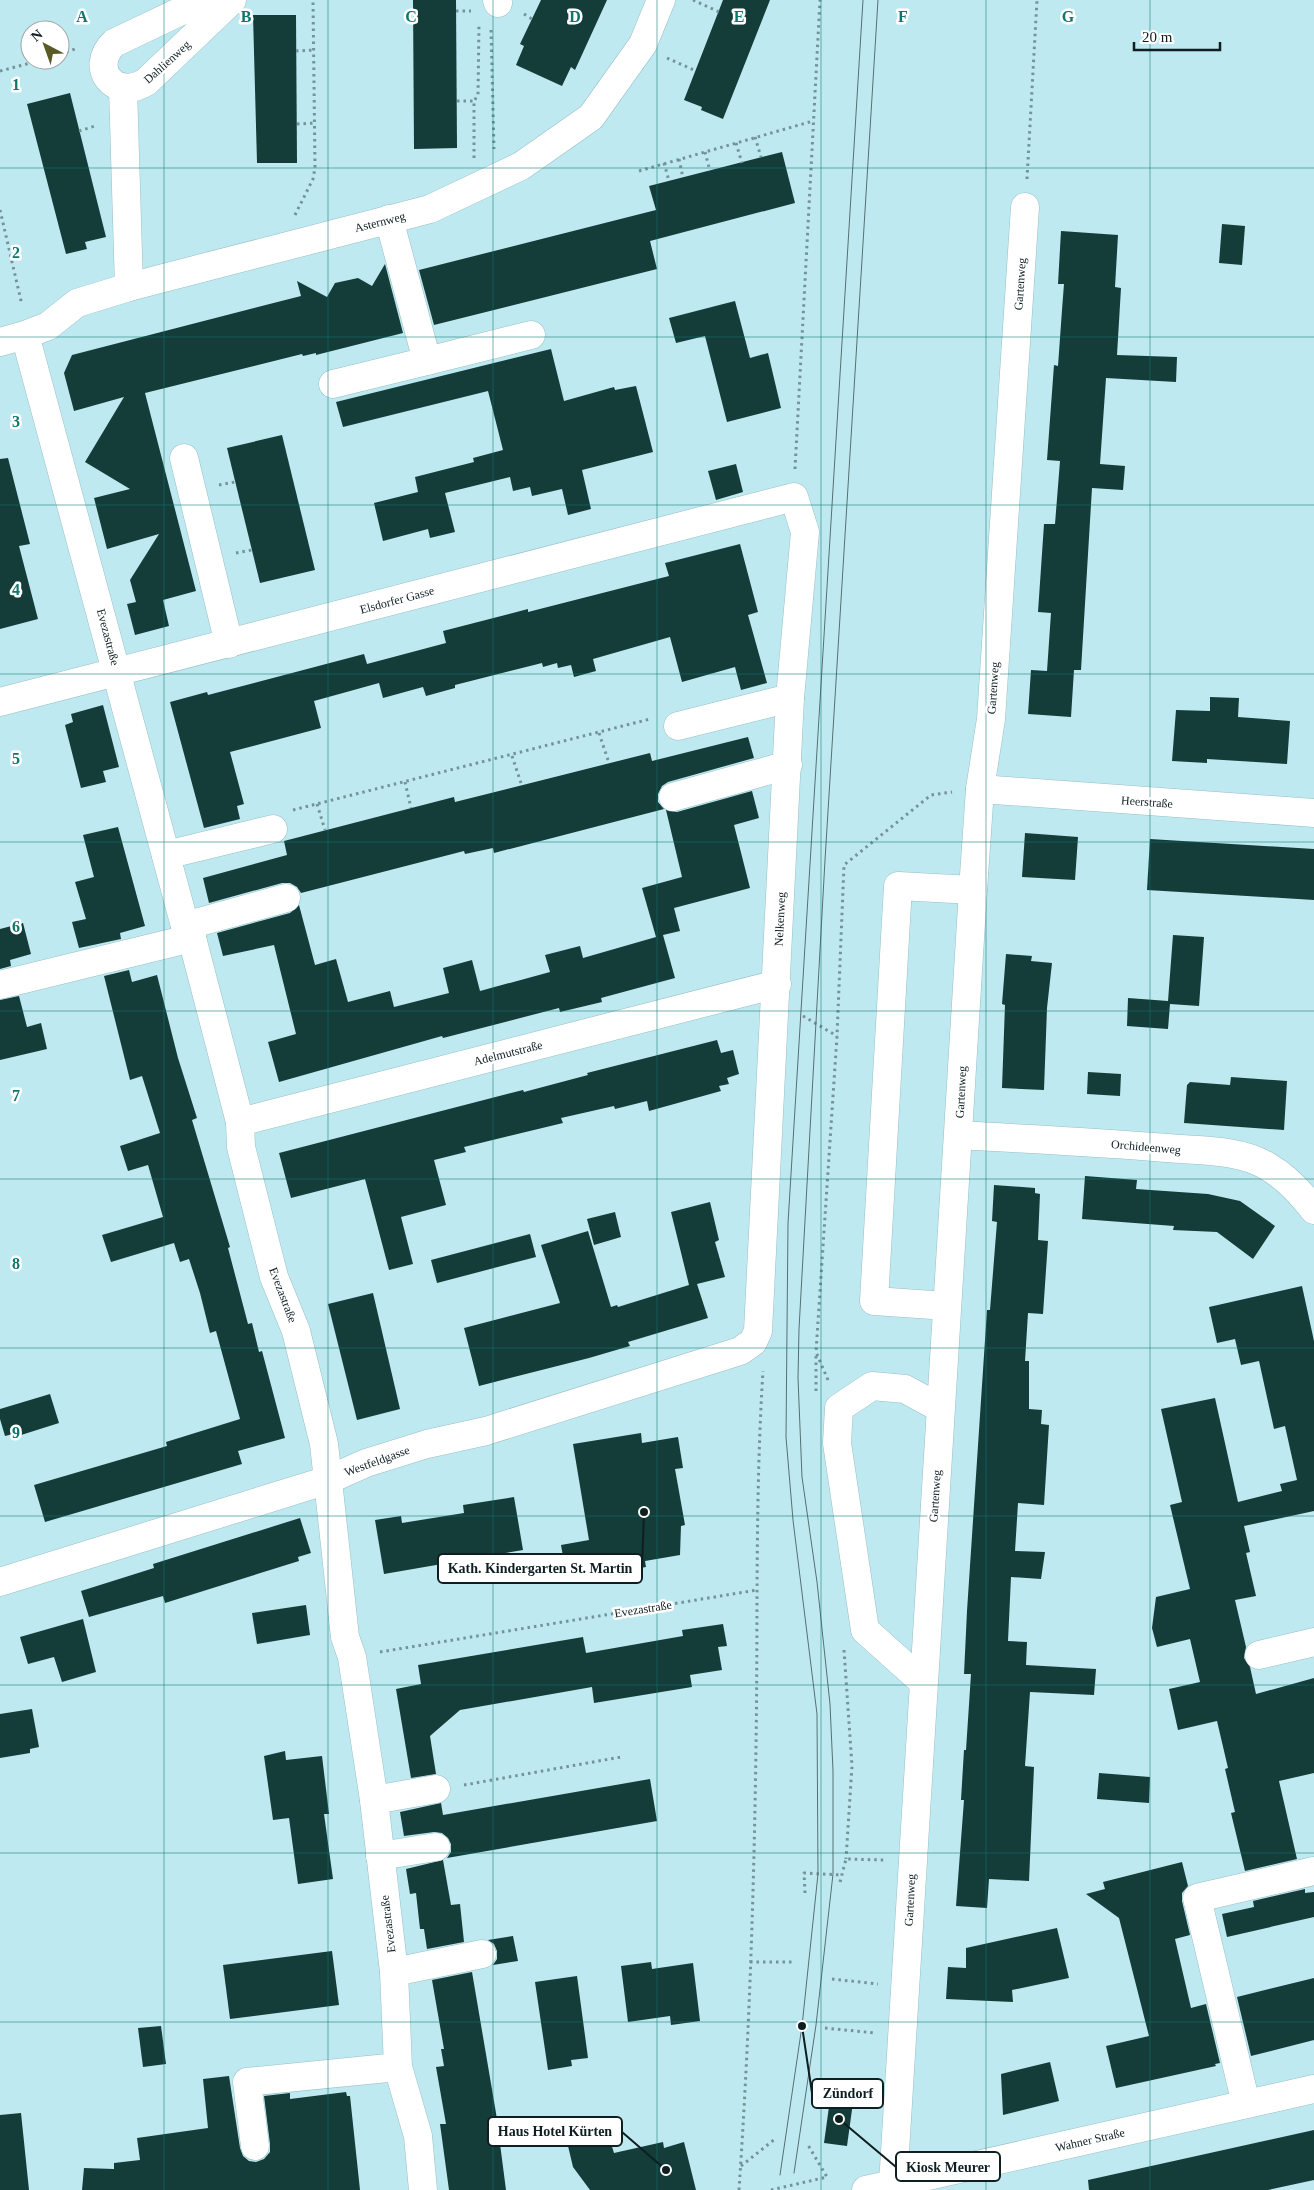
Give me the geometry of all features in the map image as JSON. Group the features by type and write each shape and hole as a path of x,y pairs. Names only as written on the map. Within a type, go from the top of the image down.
{"street":[{"path":"129,287 123,88 116,85 105,72 103,64 108,49 114,43 204,0"},
{"name":"Dahlienweg","path":"123,88 131,89 146,82 232,0"},
{"name":"Asternweg","path":"13,339 48,326 77,303 129,287 430,209 521,166 591,118 643,44 661,0"},
{"name":"Gartenweg","path":"893,2184 973,890 980,789 990,719 1025,207"},
{"path":"389,219 427,361"},
{"path":"333,384 531,335"},
{"name":"Evezastraße","path":"13,339 117,672 240,1122 241,1147 274,1277 296,1331 324,1444 345,1636 352,1657 374,1800 394,1972 398,2067 418,2136 423,2190"},
{"path":"184,458 229,644"},
{"name":"Elsdorfer Gasse","path":"0,702 229,644 794,485"},
{"name":"Nelkenweg","path":"753,1342 758,1331 790,698 805,532 794,485"},
{"path":"678,726 790,698"},
{"path":"673,797 788,765"},
{"name":"Heerstraße","path":"980,789 1314,814"},
{"path":"166,855 273,828"},
{"path":"947,1306 874,1301 898,886 973,890"},
{"path":"0,985 188,932 286,898"},
{"name":"Adelmutstraße","path":"240,1122 776,992"},
{"name":"Orchideenweg","path":"959,1135 1105,1143 1214,1152 1244,1157 1266,1166 1298,1190 1314,1210"},
{"name":"Westfeldgasse","path":"0,1582 328,1480 384,1458 427,1444 486,1431 740,1352 753,1342"},
{"path":"923,1682 866,1630 837,1443 839,1408 872,1386 905,1389 940,1408"},
{"path":"1259,1655 1314,1642"},
{"path":"374,1800 436,1790"},
{"path":"380,1856 436,1846"},
{"path":"1246,2104 1197,1898 1314,1871"},
{"path":"394,1972 482,1954"},
{"path":"255,2146 247,2082 398,2067"},
{"name":"Wahner Straße","path":"866,2190 1314,2089"}],"path":[{"path":"281,248 313,178 315,168 314,0"},
{"path":"693,0 719,12"},
{"path":"794,485 820,0"},
{"path":"1025,207 1037,0"},
{"path":"456,11 489,12"},
{"path":"484,184 489,12"},
{"path":"484,184 474,101 478,95 489,12"},
{"path":"296,51 314,50"},
{"path":"0,71 20,66"},
{"path":"457,101 474,101"},
{"path":"639,171 813,121"},
{"path":"297,124 314,123"},
{"path":"755,137 761,158"},
{"path":"736,143 742,162"},
{"path":"705,152 710,171"},
{"path":"678,159 683,178"},
{"path":"664,163 669,182"},
{"path":"0,212 23,308 13,339"},
{"path":"219,486 235,482"},
{"path":"236,553 252,550"},
{"path":"273,828 278,814 660,717 678,726"},
{"path":"599,733 609,763"},
{"path":"512,756 522,786"},
{"path":"405,782 411,808"},
{"path":"839,1408 816,1352 837,1036 844,865 931,795 980,789"},
{"path":"317,804 325,830"},
{"path":"776,992 837,1036"},
{"path":"739,2190 745,2100 750,1962 756,1746 758,1461 763,1368 753,1342"},
{"name":"Evezastraße","path":"352,1657 757,1590"},
{"path":"436,1790 621,1757"},
{"path":"840,1882 846,1859 912,1862"},
{"path":"805,1893 804,1873 842,1875"},
{"path":"750,1962 793,1962"},
{"path":"832,1979 905,1987"},
{"path":"825,2028 901,2036"},
{"path":"818,2086 898,2096"},
{"path":"740,2167 775,2140"},
{"path":"771,2190 827,2177 808,2145"}],"building":[{"path":"413,0 456,0 457,148 414,149"},
{"path":"541,0 607,0 575,70 571,67 562,86 516,65 524,46 520,44"},
{"path":"723,0 770,0 723,119 701,110 702,107 684,100"},
{"path":"253,15 296,15 297,163 257,163"},
{"path":"70,93 106,237 85,242 87,249 66,254 27,104"},
{"path":"782,152 795,203 650,241 657,269 434,325 419,270 656,210 649,186"},
{"path":"1222,224 1245,226 1242,265 1219,263"},
{"path":"1061,231 1118,235 1115,287 1121,288 1117,355 1177,357 1176,382 1106,378 1100,464 1125,466 1123,490 1092,488 1081,670 1074,670 1071,717 1028,714 1031,670 1047,671 1051,613 1038,612 1044,524 1055,524 1060,461 1047,460 1054,365 1058,366 1064,284 1058,284"},
{"path":"385,264 403,333 316,355 316,353 303,356 302,354 145,393 196,591 163,600 169,626 135,635 127,604 136,602 130,580 159,534 107,549 94,498 130,489 85,462 124,397 74,411 64,373 72,355 301,296 297,281 327,297 335,283 358,278 372,286"},
{"path":"735,301 750,358 768,353 781,408 727,422 705,336 676,343 669,318"},
{"path":"551,349 564,401 614,387 615,390 636,386 653,452 582,470 591,509 568,515 562,489 532,496 530,487 513,491 510,477 445,493 455,532 430,538 428,529 383,541 374,503 418,492 415,477 474,462 473,458 503,450 488,391 343,427 336,402"},
{"path":"282,435 315,570 260,583 227,448"},
{"path":"8,458 30,544 19,546 38,619 0,629 0,459"},
{"path":"736,464 743,492 716,500 708,471"},
{"path":"740,544 758,612 748,615 767,683 741,690 735,667 682,682 670,637 593,659 596,671 574,677 571,665 558,668 557,663 543,667 542,663 455,685 455,688 426,696 423,687 383,698 379,683 314,701 321,728 230,752 244,804 237,806 240,819 204,828 170,702 207,692 208,695 364,654 367,664 446,643 443,631 528,609 528,612 669,576 665,563"},
{"path":"1210,697 1239,698 1238,717 1290,721 1287,764 1207,759 1207,763 1172,761 1176,710 1210,711"},
{"path":"103,705 119,767 103,771 106,782 81,788 65,725 73,722 71,714"},
{"path":"748,737 754,758 668,782 662,786 658,794 658,802 664,809 494,853 493,848 465,854 464,851 301,893 297,887 290,883 282,883 209,903 203,878 287,855 284,841 454,797 455,802 650,753 652,761"},
{"path":"752,791 759,818 734,825 750,888 674,908 680,931 663,935 675,978 601,998 602,1002 560,1012 559,1008 443,1038 442,1036 279,1082 268,1042 296,1034 274,945 223,956 217,933 290,913 299,905 315,965 336,959 348,1002 390,991 394,1007 449,993 443,968 472,960 480,991 550,972 545,955 580,946 583,958 656,937 642,888 682,877 666,810 677,812"},
{"path":"118,827 145,926 120,933 121,939 79,948 72,922 86,919 75,882 94,877 83,835"},
{"path":"1025,833 1078,837 1075,880 1022,877"},
{"path":"1150,839 1314,849 1314,900 1147,890"},
{"path":"23,923 31,954 10,960 11,966 0,969 0,929"},
{"path":"1173,935 1204,937 1199,1006 1170,1004 1168,1029 1127,1026 1128,998 1168,1001"},
{"path":"1006,954 1032,956 1031,961 1052,963 1047,1008 1044,1090 1002,1088 1005,1005 1002,1004"},
{"path":"129,970 132,982 157,975 178,1058 197,1118 192,1120 230,1247 228,1248 248,1324 252,1323 259,1352 262,1351 285,1438 238,1451 242,1464 45,1522 34,1485 167,1446 166,1442 240,1419 216,1331 210,1333 189,1259 180,1262 174,1243 111,1262 102,1235 163,1217 148,1165 128,1171 120,1146 160,1133 142,1076 130,1080 104,976"},
{"path":"19,996 27,1027 41,1023 47,1049 0,1060 0,1000"},
{"path":"717,1040 721,1053 733,1050 739,1074 727,1078 729,1084 719,1086 721,1091 649,1111 647,1101 615,1109 614,1106 561,1118 563,1123 464,1147 466,1152 434,1160 446,1205 401,1217 413,1264 389,1270 365,1179 291,1198 279,1153 523,1090 524,1092 588,1075 587,1073"},
{"path":"1088,1072 1121,1074 1120,1096 1087,1094"},
{"path":"1231,1077 1287,1081 1284,1130 1184,1123 1187,1085 1190,1082 1230,1085"},
{"path":"1085,1176 1137,1180 1136,1189 1208,1194 1240,1201 1275,1226 1253,1259 1217,1232 1173,1230 1174,1226 1082,1219"},
{"path":"994,1185 1035,1188 1035,1193 1040,1194 1038,1240 1048,1241 1043,1314 1028,1313 1025,1361 1029,1361 1029,1409 1042,1410 1041,1424 1049,1425 1044,1505 1018,1503 1015,1551 1045,1552 1041,1579 1011,1577 1008,1641 1027,1642 1026,1665 1096,1669 1094,1695 1030,1692 1025,1766 1034,1767 1029,1881 989,1879 987,1908 956,1906 964,1800 961,1800 964,1750 966,1750 971,1674 964,1674 967,1611 987,1310 990,1310 997,1222 992,1221"},
{"path":"710,1202 719,1240 715,1242 725,1277 697,1284 708,1318 628,1342 630,1346 479,1386 464,1328 560,1303 541,1245 588,1231 611,1307 617,1305 618,1307 689,1285 671,1212"},
{"path":"615,1212 621,1237 594,1245 587,1219"},
{"path":"530,1234 536,1257 437,1283 431,1260"},
{"path":"1302,1286 1314,1341 1314,1511 1244,1526 1250,1552 1246,1553 1256,1596 1235,1600 1246,1647 1244,1658 1250,1667 1256,1694 1314,1678 1314,1773 1279,1781 1297,1859 1245,1871 1231,1813 1235,1812 1225,1769 1228,1768 1217,1721 1178,1730 1169,1689 1200,1682 1190,1639 1157,1647 1152,1628 1156,1597 1190,1589 1170,1505 1182,1502 1161,1409 1215,1398 1238,1502 1282,1491 1280,1484 1297,1480 1285,1426 1274,1429 1259,1361 1241,1365 1235,1339 1217,1343 1209,1307"},
{"path":"373,1293 400,1409 357,1420 328,1304"},
{"path":"50,1394 59,1423 18,1436 17,1433 5,1436 0,1419 0,1409"},
{"path":"641,1433 642,1443 678,1437 683,1468 675,1469 685,1525 681,1526 680,1555 645,1561 646,1567 583,1578 582,1571 566,1574 561,1545 589,1540 573,1444"},
{"path":"514,1497 523,1550 384,1574 375,1520 401,1516 402,1523 464,1513 463,1505"},
{"path":"300,1518 311,1553 298,1557 299,1561 165,1603 163,1596 89,1617 81,1591 154,1568 153,1564"},
{"path":"306,1605 310,1635 257,1644 252,1613"},
{"path":"83,1619 96,1672 62,1682 54,1657 28,1664 20,1637"},
{"path":"723,1624 727,1646 718,1647 722,1670 690,1675 692,1687 594,1703 592,1687 460,1710 430,1736 436,1774 411,1778 396,1689 421,1684 418,1665 583,1637 586,1653 683,1636 682,1630"},
{"path":"32,1709 39,1747 30,1749 30,1753 0,1758 0,1714"},
{"path":"285,1751 286,1760 322,1756 329,1814 324,1814 333,1879 298,1884 289,1818 273,1820 264,1756"},
{"path":"1099,1773 1150,1777 1149,1803 1097,1799"},
{"path":"650,1779 657,1821 447,1858 451,1852 451,1844 442,1833 434,1832 404,1836 400,1812 441,1803 443,1815"},
{"path":"443,1860 451,1905 460,1904 464,1942 427,1949 424,1929 420,1929 416,1893 410,1894 406,1869"},
{"path":"1182,1862 1188,1886 1182,1893 1182,1901 1190,1935 1175,1939 1191,2008 1206,2004 1220,2063 1215,2064 1216,2066 1116,2088 1106,2046 1149,2036 1119,1918 1086,1894 1105,1889 1103,1882"},
{"path":"1305,1889 1305,1893 1314,1892 1314,1917 1227,1937 1222,1914 1254,1907 1253,1901"},
{"path":"1057,1928 1069,1978 1012,1990 1013,2002 946,1999 948,1967 966,1968 966,1948"},
{"path":"513,1936 518,1961 493,1965 497,1959 497,1951 494,1944 488,1940"},
{"path":"332,1951 339,2005 230,2019 223,1965"},
{"path":"651,1962 652,1969 693,1963 700,2021 671,2025 670,2016 628,2022 621,1966"},
{"path":"472,1972 496,2113 506,2190 449,2190 440,2124 446,2124 436,2067 444,2066 441,2049 444,2049 432,1980"},
{"path":"577,1976 588,2058 571,2060 572,2066 548,2070 535,1982"},
{"path":"1314,1978 1314,2040 1251,2056 1237,1997"},
{"path":"161,2026 166,2064 143,2067 138,2028"},
{"path":"1050,2062 1059,2101 1003,2115 1001,2074"},
{"path":"229,2076 240,2148 243,2156 249,2161 256,2162 264,2159 270,2152 264,2096 290,2093 290,2099 346,2092 347,2096 350,2096 360,2190 82,2190 84,2168 114,2169 114,2163 140,2160 137,2138 208,2128 203,2079"},
{"path":"831,2092 854,2095 847,2146 824,2143"},
{"path":"21,2113 29,2190 0,2190 0,2115"},
{"path":"587,2123 589,2128 605,2124 614,2153 663,2142 664,2148 684,2142 696,2190 590,2190 573,2167 564,2129"},
{"path":"1314,2130 1314,2180 1268,2190 1089,2190 1088,2180"}],"tram line":[{"path":"780,2175 802,2026 818,1874 817,1714 793,1520 786,1437 788,1223 863,0"},
{"path":"794,2173 816,2025 833,1874 833,1771 830,1704 817,1582 802,1477 798,1378 799,1329 825,860 878,0"}],"place":[{"name":"Kath. Kindergarten St. Martin","path":"644,1512"},
{"name":"Zündorf","path":"802,2026"},
{"name":"Kiosk Meurer","path":"839,2119"},
{"name":"Haus Hotel Kürten","path":"666,2170"}]}
